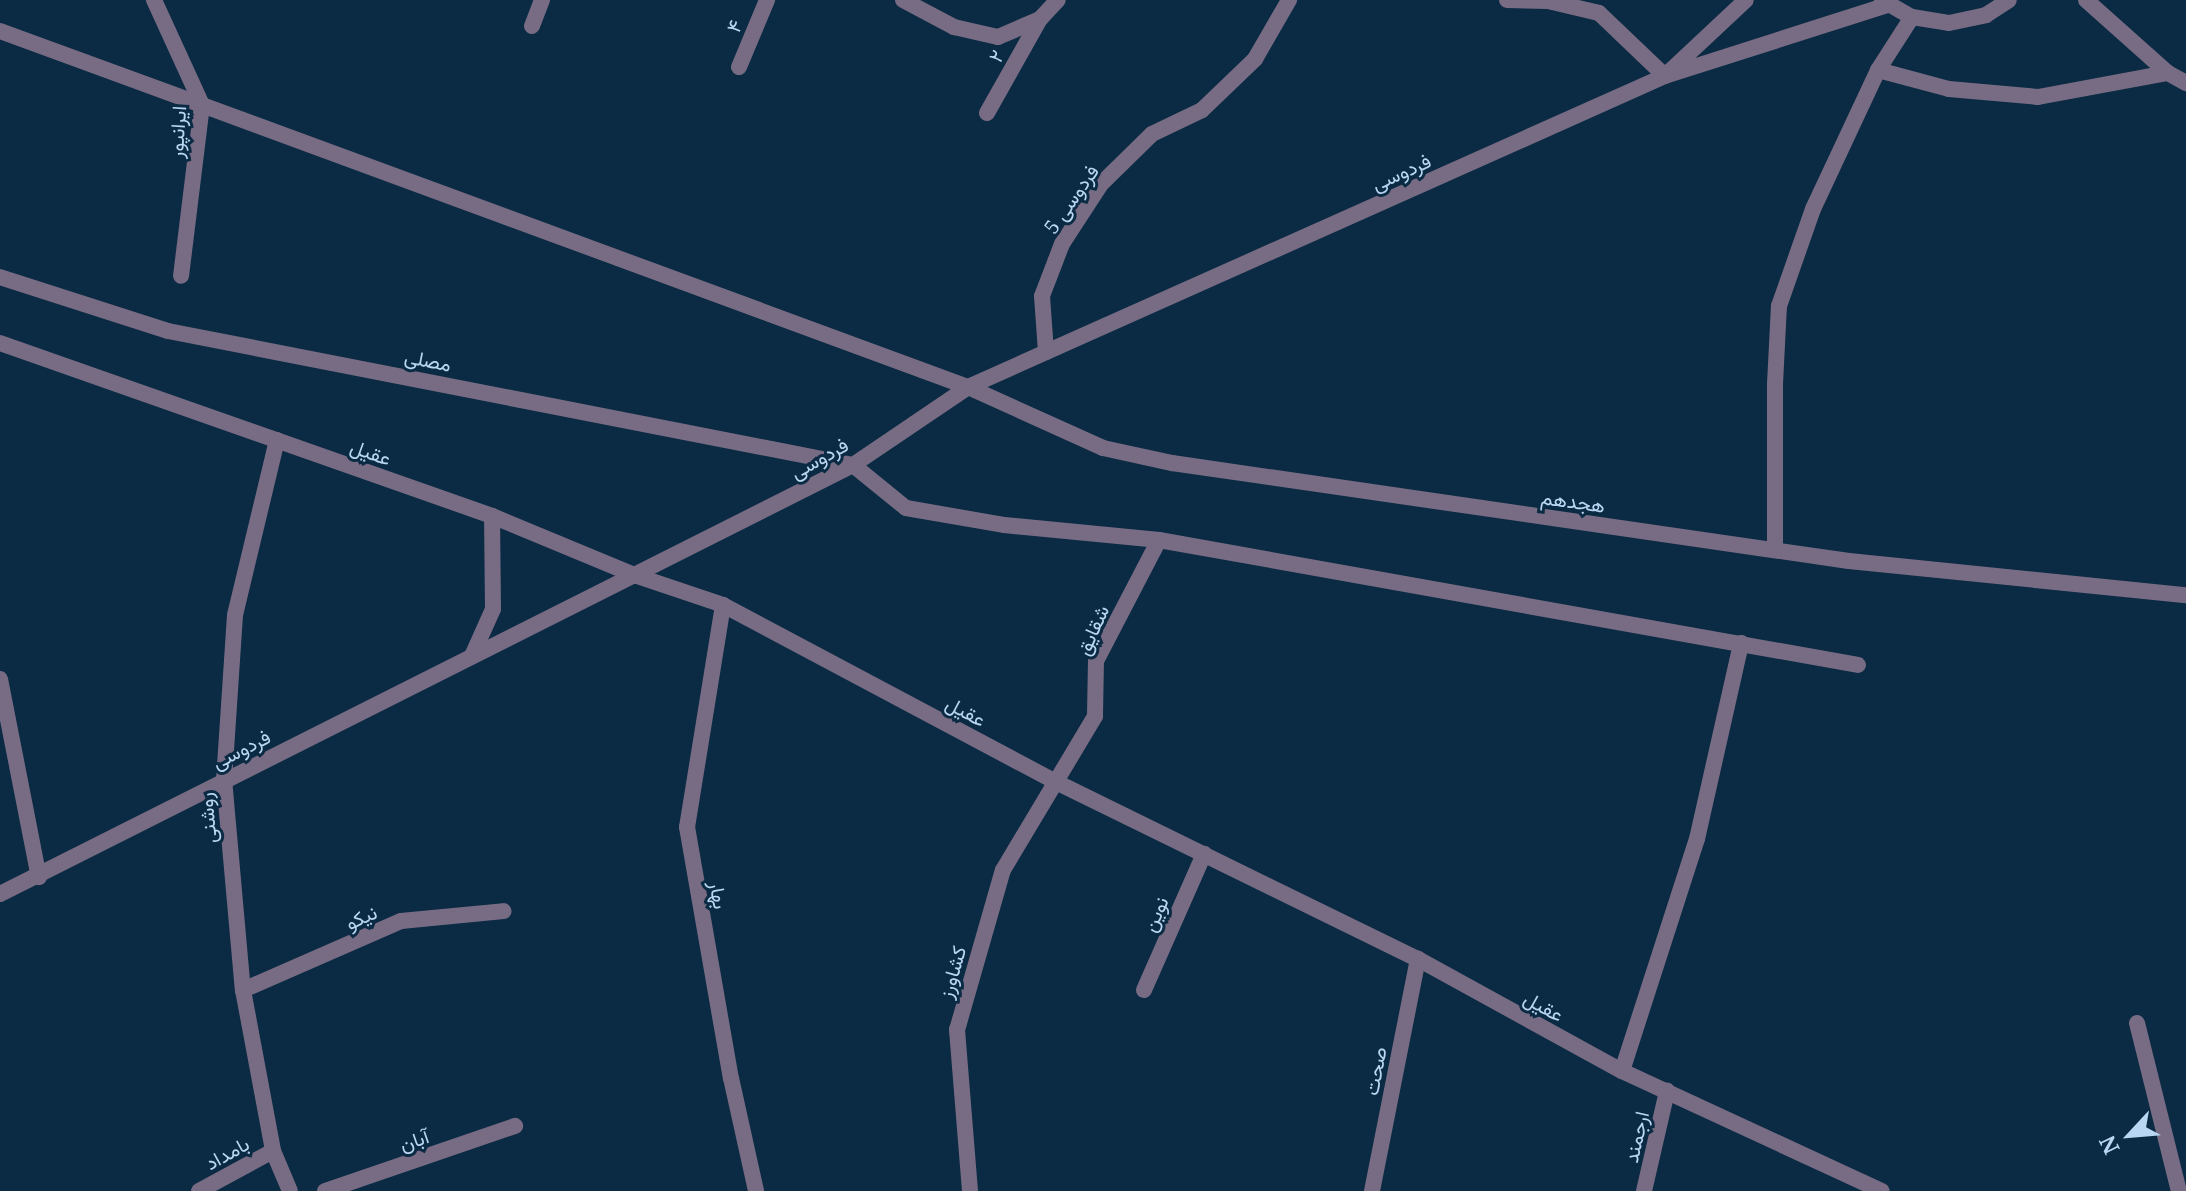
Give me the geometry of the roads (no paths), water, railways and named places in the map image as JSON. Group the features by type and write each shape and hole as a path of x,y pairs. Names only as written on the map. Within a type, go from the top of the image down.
{"street":[{"name":"ایرانپور","path":"154,0 202,105 181,276"},
{"path":"532,26 542,0"},
{"name":"۴","path":"739,67 767,0"},
{"path":"903,0 954,27 998,37 1040,19 1058,0"},
{"name":"5 فردوسی","path":"1046,352 1042,296 1062,244 1101,184 1152,134 1202,110 1255,59 1289,0"},
{"path":"1507,0 1548,1 1599,13 1665,76"},
{"path":"1665,76 1746,0"},
{"path":"1665,76 1884,2 1912,17 1949,23 1986,15 2009,0"},
{"path":"2086,0 2168,73 2186,83"},
{"path":"1775,550 1775,384 1779,306 1813,209 1878,70 1912,17"},
{"name":"۲","path":"987,113 1040,19"},
{"name":"هجدهم","path":"0,31 968,387 1103,448 1172,463 1849,561 2186,595"},
{"path":"1878,70 1949,89 2038,97 2168,73"},
{"name":"فردوسی","path":"0,894 853,465 968,387 1665,76"},
{"name":"مصلی","path":"0,277 168,331 853,465"},
{"name":"عقیل","path":"0,343 492,516 637,576 723,605 1056,782 1418,959 1622,1071 1882,1191"},
{"name":"روشنی","path":"277,440 235,615 224,779 243,990 273,1151 290,1191"},
{"path":"853,465 906,508 1004,525 1159,540 1858,665"},
{"path":"472,656 493,609 492,516"},
{"name":"شقایق","path":"1056,782 1095,716 1096,661 1159,540"},
{"name":"بهار","path":"723,605 687,827 731,1078 756,1191"},
{"path":"1622,1071 1697,839 1741,643"},
{"path":"0,679 39,877"},
{"name":"کشاورز","path":"970,1191 957,1030 1003,870 1056,782"},
{"name":"نوین","path":"1144,990 1204,854"},
{"name":"نیکو","path":"243,990 401,921 504,911"},
{"name":"صحت","path":"1372,1191 1418,959"},
{"path":"2137,1023 2179,1191"},
{"name":"ارجمند","path":"1644,1191 1667,1091"},
{"name":"آبان","path":"325,1191 515,1126"},
{"name":"بامداد","path":"199,1191 273,1151"}]}
